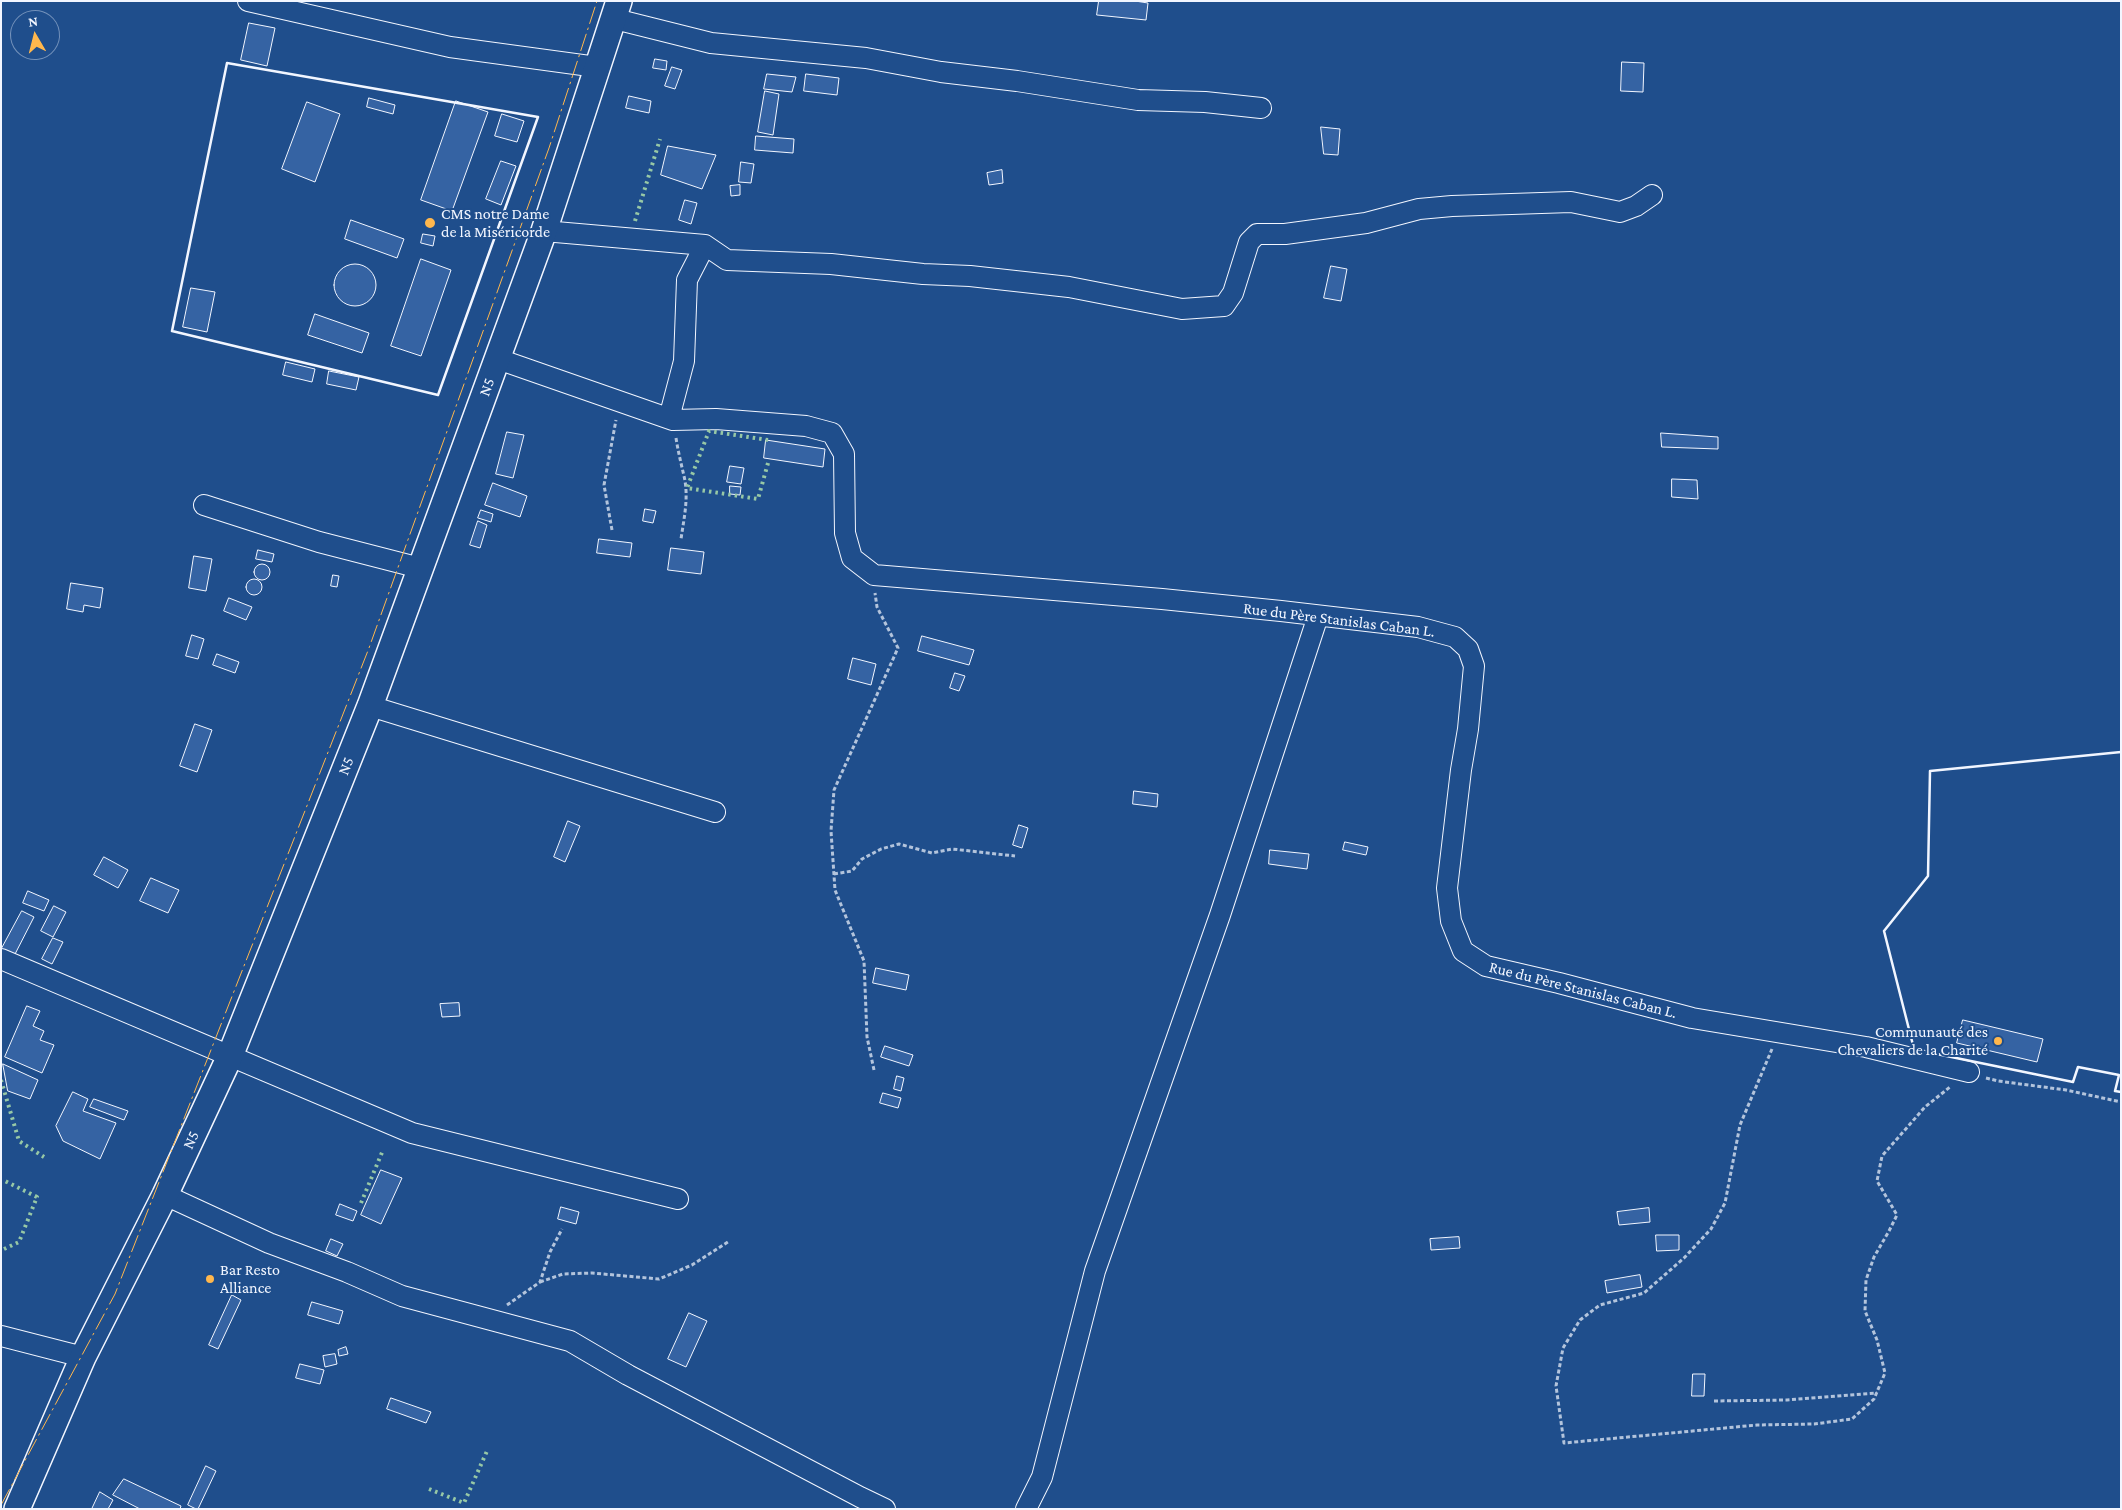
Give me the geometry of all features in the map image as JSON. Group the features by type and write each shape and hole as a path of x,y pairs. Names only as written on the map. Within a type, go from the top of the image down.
{"main road":[{"name":"N5","path":"17,1509 83,1358 165,1195 230,1056 370,706 544,231 617,10"}],"street":[{"path":"248,1 450,47 598,67"},
{"path":"617,10 711,43 866,58 940,72 1017,81 1138,100 1205,102 1261,108"},
{"path":"544,231 705,245 727,260 831,264 1070,287 1182,309 1224,306 1232,293 1249,242 1256,234 1285,234 1366,224 1419,208 1452,206 1571,202 1620,212 1636,206 1652,195"},
{"path":"671,419 684,361 687,280 705,245"},
{"path":"498,359 671,419 716,419 806,426 832,433 844,454 845,533 852,558 874,575"},
{"path":"204,505 319,542 420,568"},
{"name":"Rue du Père Stanislas Caban L.","path":"874,575 1162,599 1418,627 1447,634 1464,643 1474,666 1468,729 1447,888 1451,921 1463,951 1486,966 1692,1018 1866,1047 1968,1072"},
{"path":"1026,1509 1042,1477 1095,1271 1220,915 1318,616"},
{"path":"370,706 715,812"},
{"path":"1,959 412,1133 678,1199"},
{"path":"165,1195 269,1243 347,1272 402,1296 570,1341 628,1375 860,1498 885,1509"},
{"path":"1,1336 83,1358"}],"path":[{"path":"612,530 604,484 620,402"},
{"path":"671,419 685,484 686,509 681,539"},
{"path":"874,575 877,607 898,648 834,790 831,831 835,890 864,961 867,1037 874,1070"},
{"path":"834,874 852,871 862,859 881,849 899,844 932,853 952,849 1015,856"},
{"path":"1779,1033 1740,1125 1725,1203 1711,1229 1684,1258 1644,1293 1600,1305 1580,1320 1562,1348 1556,1386 1564,1442 1757,1425 1814,1424 1852,1419 1874,1399 1885,1373 1878,1340 1865,1311 1866,1280 1874,1257 1897,1215 1877,1181 1882,1156 1925,1107 1968,1072 1998,1081 2066,1090 2121,1102"},
{"path":"540,1282 550,1252 562,1229"},
{"path":"486,1320 540,1282 563,1274 592,1273 659,1280 692,1265 728,1242"},
{"path":"1714,1400 1787,1400 1877,1393"}],"building":[{"path":"1099,1 1148,3 1146,20 1097,15"},
{"path":"249,23 275,28 267,66 241,60"},
{"path":"655,59 667,61 666,70 653,68"},
{"path":"1622,62 1644,63 1643,92 1621,91"},
{"path":"672,67 682,70 675,89 665,86"},
{"path":"767,74 796,77 792,92 764,89"},
{"path":"806,74 839,78 837,95 804,91"},
{"path":"765,91 779,94 773,135 758,132"},
{"path":"629,96 651,101 649,113 626,108"},
{"path":"369,98 395,105 393,114 367,107"},
{"path":"456,101 488,112 452,211 421,200"},
{"path":"307,102 340,114 315,182 282,169"},
{"path":"502,114 524,121 517,142 495,136"},
{"path":"1321,127 1340,129 1338,155 1324,154"},
{"path":"756,136 794,139 793,153 755,150"},
{"path":"668,146 716,155 702,189 661,175"},
{"path":"501,161 516,166 501,205 486,199"},
{"path":"741,162 754,164 751,183 739,182"},
{"path":"1002,170 1003,183 989,185 987,173"},
{"path":"740,185 740,195 731,196 730,186"},
{"path":"685,200 697,203 691,224 679,220"},
{"path":"351,220 404,239 397,258 345,239"},
{"path":"423,234 435,236 433,246 421,243"},
{"path":"421,259 451,270 421,356 391,346"},
{"path":"355,264 370,270 376,285 370,300 355,306 340,300 334,285 340,270"},
{"path":"1331,266 1347,269 1341,301 1324,298"},
{"path":"191,288 215,292 207,332 183,327"},
{"path":"315,314 369,333 362,353 308,335"},
{"path":"286,362 315,369 312,382 283,375"},
{"path":"329,371 359,377 356,390 327,384"},
{"path":"507,432 524,435 513,478 496,474"},
{"path":"1661,433 1718,437 1718,449 1662,447"},
{"path":"766,440 825,449 823,467 764,458"},
{"path":"730,466 744,468 741,484 727,482"},
{"path":"1672,479 1697,480 1698,499 1672,497"},
{"path":"493,483 527,496 520,517 485,505"},
{"path":"730,486 741,487 740,495 730,494"},
{"path":"645,509 656,511 653,523 643,521"},
{"path":"481,510 493,514 491,522 478,518"},
{"path":"478,521 487,525 480,548 470,545"},
{"path":"599,539 632,543 630,557 597,553"},
{"path":"671,548 704,552 701,574 668,570"},
{"path":"258,550 274,554 272,562 256,559"},
{"path":"194,556 212,559 206,591 189,588"},
{"path":"262,564 270,572 262,580 254,572"},
{"path":"333,575 339,576 337,587 331,586"},
{"path":"254,579 260,581 262,587 260,593 254,595 248,593 246,587 248,581"},
{"path":"71,583 103,588 100,608 84,605 83,612 67,609"},
{"path":"229,598 252,607 246,620 224,611"},
{"path":"192,635 204,639 198,659 186,656"},
{"path":"922,636 974,650 969,665 918,651"},
{"path":"217,654 239,662 235,673 213,665"},
{"path":"853,658 876,664 871,685 848,679"},
{"path":"955,673 965,676 959,691 950,688"},
{"path":"195,724 212,730 197,772 180,766"},
{"path":"1134,791 1158,794 1157,807 1133,804"},
{"path":"568,821 580,826 565,862 554,857"},
{"path":"1019,825 1028,828 1022,848 1013,845"},
{"path":"1345,842 1368,847 1366,855 1343,850"},
{"path":"1270,850 1309,854 1307,869 1269,864"},
{"path":"104,857 128,870 118,888 94,875"},
{"path":"151,878 179,890 168,913 140,901"},
{"path":"28,891 49,900 44,911 23,903"},
{"path":"54,906 66,912 53,937 41,931"},
{"path":"22,911 34,917 13,958 1,950"},
{"path":"53,938 63,942 52,964 42,959"},
{"path":"876,968 909,975 906,990 873,983"},
{"path":"459,1003 460,1016 442,1017 440,1004"},
{"path":"27,1006 40,1011 33,1026 44,1031 40,1040 54,1045 42,1073 5,1057"},
{"path":"1963,1020 2043,1039 2037,1062 1957,1043"},
{"path":"885,1046 913,1055 909,1066 881,1057"},
{"path":"3,1064 38,1080 30,1099 8,1091"},
{"path":"897,1076 904,1078 901,1091 894,1089"},
{"path":"73,1092 88,1099 83,1111 116,1123 100,1159 63,1141 56,1126"},
{"path":"883,1093 901,1098 898,1108 880,1103"},
{"path":"94,1099 128,1111 124,1120 90,1107"},
{"path":"381,1170 402,1178 381,1224 361,1215"},
{"path":"340,1204 357,1211 353,1221 336,1215"},
{"path":"561,1207 579,1212 576,1224 558,1219"},
{"path":"1649,1208 1650,1222 1619,1225 1617,1212"},
{"path":"1656,1235 1679,1235 1679,1250 1657,1251"},
{"path":"1459,1237 1460,1248 1431,1250 1430,1239"},
{"path":"331,1239 343,1244 337,1256 326,1251"},
{"path":"1640,1275 1642,1287 1607,1293 1605,1281"},
{"path":"232,1295 241,1300 218,1349 209,1345"},
{"path":"312,1302 343,1311 339,1324 308,1315"},
{"path":"689,1313 707,1321 686,1367 668,1359"},
{"path":"346,1347 348,1354 339,1356 338,1350"},
{"path":"335,1354 337,1364 325,1367 323,1356"},
{"path":"300,1364 324,1370 320,1384 296,1378"},
{"path":"1693,1374 1705,1374 1704,1396 1692,1396"},
{"path":"391,1398 431,1412 426,1423 387,1409"},
{"path":"206,1466 216,1471 198,1509 196,1509 188,1505"},
{"path":"124,1479 181,1506 180,1509 140,1509 113,1495"},
{"path":"100,1492 113,1500 108,1509 92,1509"}],"hedge":[{"path":"635,221 660,139"},
{"path":"768,440 709,431 687,488 758,499 768,463"},
{"path":"1,1080 19,1141 44,1157"},
{"path":"361,1203 383,1150"},
{"path":"4,1249 19,1242 37,1197 5,1181"},
{"path":"429,1489 464,1503 487,1451"}],"wall":[{"path":"227,63 538,117 438,395 172,331 227,63"},
{"path":"1917,1050 1914,1049 1884,931 1928,876 1930,771 2121,752"},
{"path":"1927,1052 2073,1082 2078,1067 2119,1075 2115,1091 2121,1092"}],"power":[{"path":"1,1505 115,1294 369,648 549,148 597,1"}],"place":[{"name":"CMS notre Dame de la Miséricorde","path":"430,223"},
{"name":"Communauté des Chevaliers de la Charité","path":"1998,1041"},
{"name":"Bar Resto Alliance","path":"210,1279"}]}
